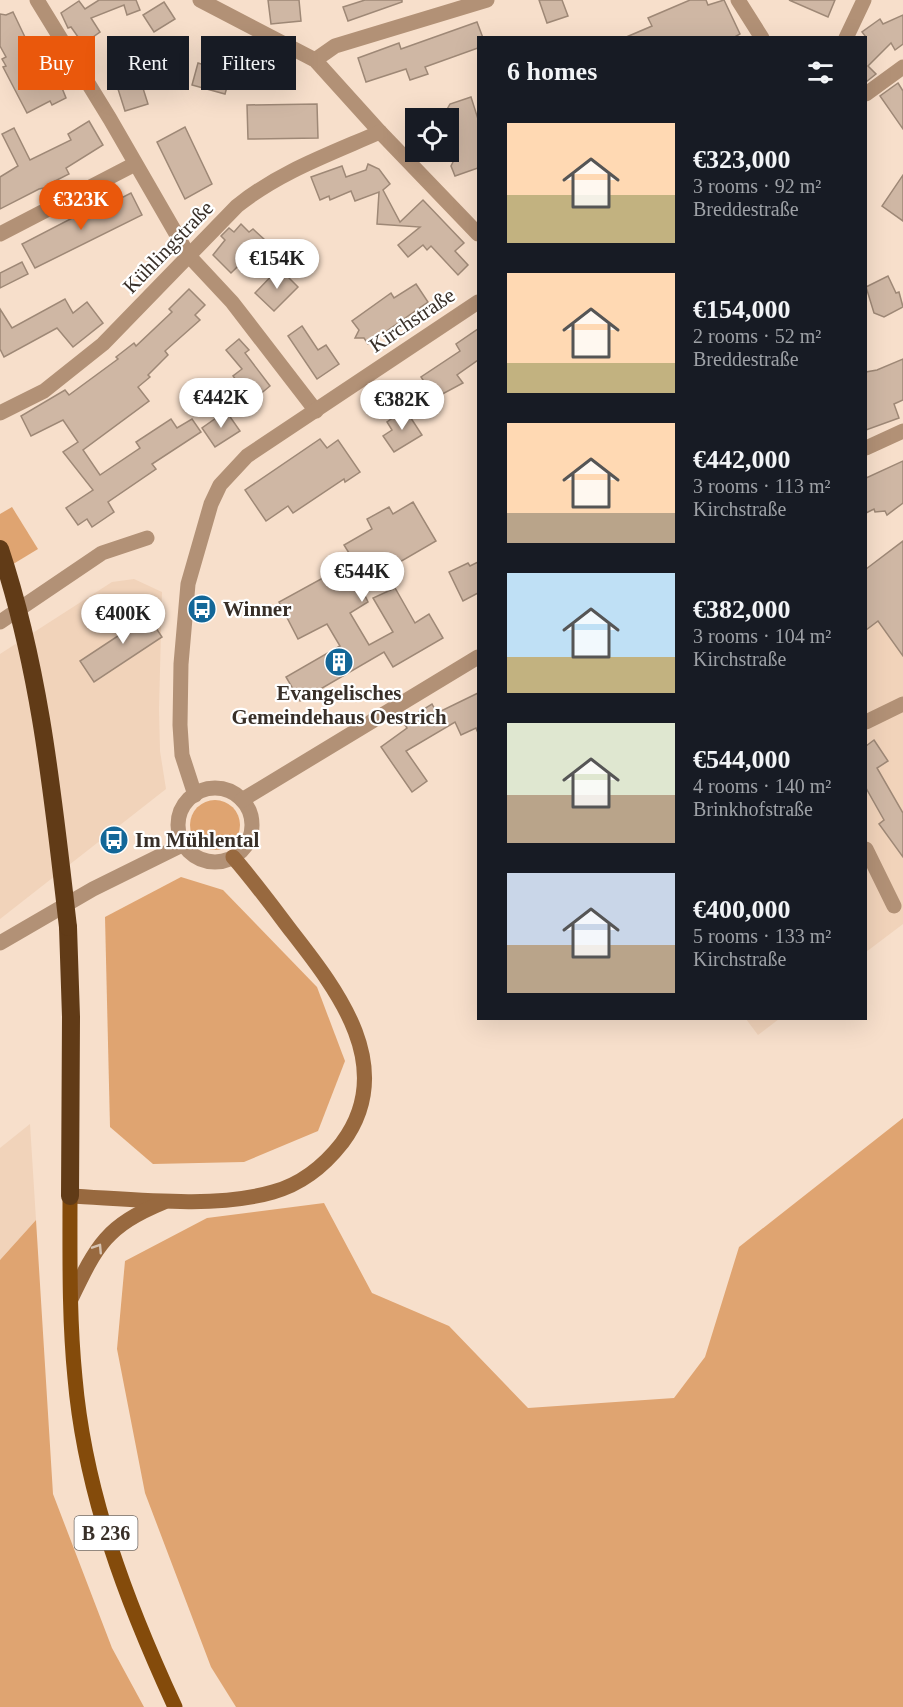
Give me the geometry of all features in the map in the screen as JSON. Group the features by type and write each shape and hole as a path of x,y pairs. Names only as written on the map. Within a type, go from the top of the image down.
{"highway":[{"name":"B 236","path":"0,549 33,674 58,827 70,969 70,1196"}],"main road":[{"name":"B 236","path":"70,1196 71,1299 76,1390 97,1503 133,1614 175,1707"}],"street":[{"path":"37,0 189,256 232,302 316,411"},
{"path":"200,0 315,60 477,233"},
{"path":"315,60 335,46 487,0"},
{"path":"738,0 761,36"},
{"path":"847,36 864,0"},
{"path":"867,93 903,67"},
{"name":"Kühlingstraße","path":"0,413 44,391 103,344 254,192 295,170 380,132"},
{"path":"0,234 135,164"},
{"name":"Kirchstraße","path":"195,795 182,756 180,726 185,609 197,547 211,504 220,485 247,456 477,303"},
{"path":"867,448 903,432"},
{"path":"0,622 102,553 147,538"},
{"path":"242,800 477,658"},
{"path":"867,722 903,704"},
{"path":"219,789 232,792 242,800 250,812 252,827 248,842 233,857 210,861 195,855 184,844 180,834 180,818 186,803 195,795 207,790 219,789"},
{"path":"0,943 93,889 184,844"},
{"path":"867,851 894,906"},
{"path":"70,1196 168,1200 248,1198 295,1184 318,1170 333,1154 353,1124 361,1096 363,1071 361,1048 343,1002 326,976 233,857"},
{"path":"71,1299 88,1263 110,1232 134,1214 168,1200"}],"shaded area":[{"path":"12,507 38,549 0,572 0,514"},
{"path":"903,566 903,924 867,951 867,591"},
{"path":"134,579 162,592 159,709 160,751 166,789 0,919 0,654 112,582"},
{"path":"210,800 220,800 233,807 240,820 240,830 233,843 220,850 210,850 201,846 194,839 190,830 190,820 194,811 201,804"},
{"path":"181,877 223,890 317,987 345,1061 318,1131 244,1162 153,1164 110,1127 105,917"},
{"path":"747,1020 778,1020 758,1035"},
{"path":"903,1118 903,1707 236,1707 211,1667 145,1493 117,1349 125,1261 207,1218 324,1203 372,1293 449,1326 528,1408 674,1398 705,1357 739,1247"},
{"path":"30,1124 36,1220 0,1260 0,1148"},
{"path":"36,1220 53,1494 112,1648 144,1707 0,1707 0,1260"}],"building":[{"path":"99,0 136,0 140,10 127,15 124,5 91,18 100,32 94,36 77,36 71,27 68,28 61,13 79,1 85,9"},
{"path":"268,0 299,0 301,21 271,24"},
{"path":"365,0 402,0 402,2 348,21 343,7"},
{"path":"539,0 562,0 568,16 547,23"},
{"path":"690,0 706,0 708,5 724,0 740,34 736,36 629,36 652,26 648,18"},
{"path":"789,0 835,0 828,17"},
{"path":"164,2 175,19 154,32 143,15"},
{"path":"13,12 24,36 18,36 18,90 63,90 66,98 52,105 50,101 27,113 3,67 6,66 2,59 6,57 0,46 0,14 6,15"},
{"path":"903,15 903,44 895,50 891,43 868,66 876,74 867,81 867,36 862,32 880,19 883,24"},
{"path":"477,22 482,36 477,36 477,48 425,67 428,74 410,80 406,69 366,82 358,58 399,43 401,49"},
{"path":"198,63 201,64 201,87 192,85"},
{"path":"898,83 903,91 903,129 880,96"},
{"path":"118,90 144,90 148,104 125,111"},
{"path":"210,90 226,90 225,94"},
{"path":"471,97 477,116 477,168 455,176 451,166 453,162 459,162 459,108 448,108 450,104"},
{"path":"317,104 318,138 248,139 247,105"},
{"path":"89,121 103,145 66,168 69,174 53,182 54,186 39,189 0,209 0,177 18,166 2,134 14,128 30,160 71,140 68,134"},
{"path":"185,127 212,184 185,199 157,142"},
{"path":"368,164 379,169 390,184 383,190 400,222 423,200 464,243 455,251 468,265 458,275 431,246 427,250 423,245 408,257 398,245 420,227 377,224 379,192 355,201 351,191 330,200 329,196 320,200 311,177 342,166 346,177 366,170"},
{"path":"903,175 903,221 882,206"},
{"path":"131,193 142,215 35,268 22,244 80,214 82,218"},
{"path":"241,224 249,232 253,229 265,240 231,273 213,255 225,240 221,236 229,228 234,232"},
{"path":"22,262 28,274 0,288 0,273"},
{"path":"279,268 298,287 274,311 255,293"},
{"path":"888,276 896,293 899,292 903,307 884,317 874,313 867,286"},
{"path":"416,284 428,302 368,344 364,338 355,338 359,330 352,321 391,293 394,298"},
{"path":"189,289 205,305 195,315 200,320 165,351 168,355 148,375 150,377 138,387 149,401 83,450 100,475 140,448 136,442 171,419 177,428 192,419 201,432 152,464 156,469 108,502 114,512 92,527 87,519 78,525 66,508 93,490 63,452 78,442 63,420 31,436 21,416 65,390 69,395 118,359 116,357 134,343 136,346 172,312 169,309"},
{"path":"65,299 73,313 87,302 103,323 73,347 57,328 4,357 0,349 0,309 12,328"},
{"path":"302,326 318,350 326,345 339,364 317,379 288,336"},
{"path":"477,330 477,361 457,375 463,383 435,398 421,377 460,351 456,344"},
{"path":"239,339 249,350 245,353 270,386 252,401 233,376 242,369 226,350"},
{"path":"903,359 903,400 894,404 899,418 867,430 867,372"},
{"path":"405,409 422,435 394,452 383,436 392,430 387,422"},
{"path":"226,411 240,431 215,447 202,428"},
{"path":"320,439 327,448 338,440 360,472 345,482 344,479 293,513 288,506 266,521 245,490"},
{"path":"903,461 903,503 887,515 885,511 875,512 874,509 867,512 867,478"},
{"path":"413,502 436,541 360,585 368,602 350,613 369,645 393,632 373,598 395,588 415,623 429,614 443,638 393,667 384,652 300,701 286,677 340,646 327,624 298,639 279,602 354,561 344,545 372,529 367,519 389,507 393,514"},
{"path":"903,541 903,656 878,621 867,629 867,568"},
{"path":"477,562 477,594 463,601 449,572 468,563 470,566"},
{"path":"142,607 162,637 94,682 80,661 121,634 115,625"},
{"path":"477,693 477,730 476,728 461,735 455,722 406,751 427,781 412,792 381,747 407,728 403,722 432,704 437,713"},
{"path":"874,740 888,761 877,768 903,813 903,857 879,824 884,820 867,790 867,745"}],"place":[{"name":"Winner","path":"202,609"},
{"name":"Evangelisches Gemeindehaus Oestrich","path":"339,662"},
{"name":"Im Mühlental","path":"114,840"}]}
